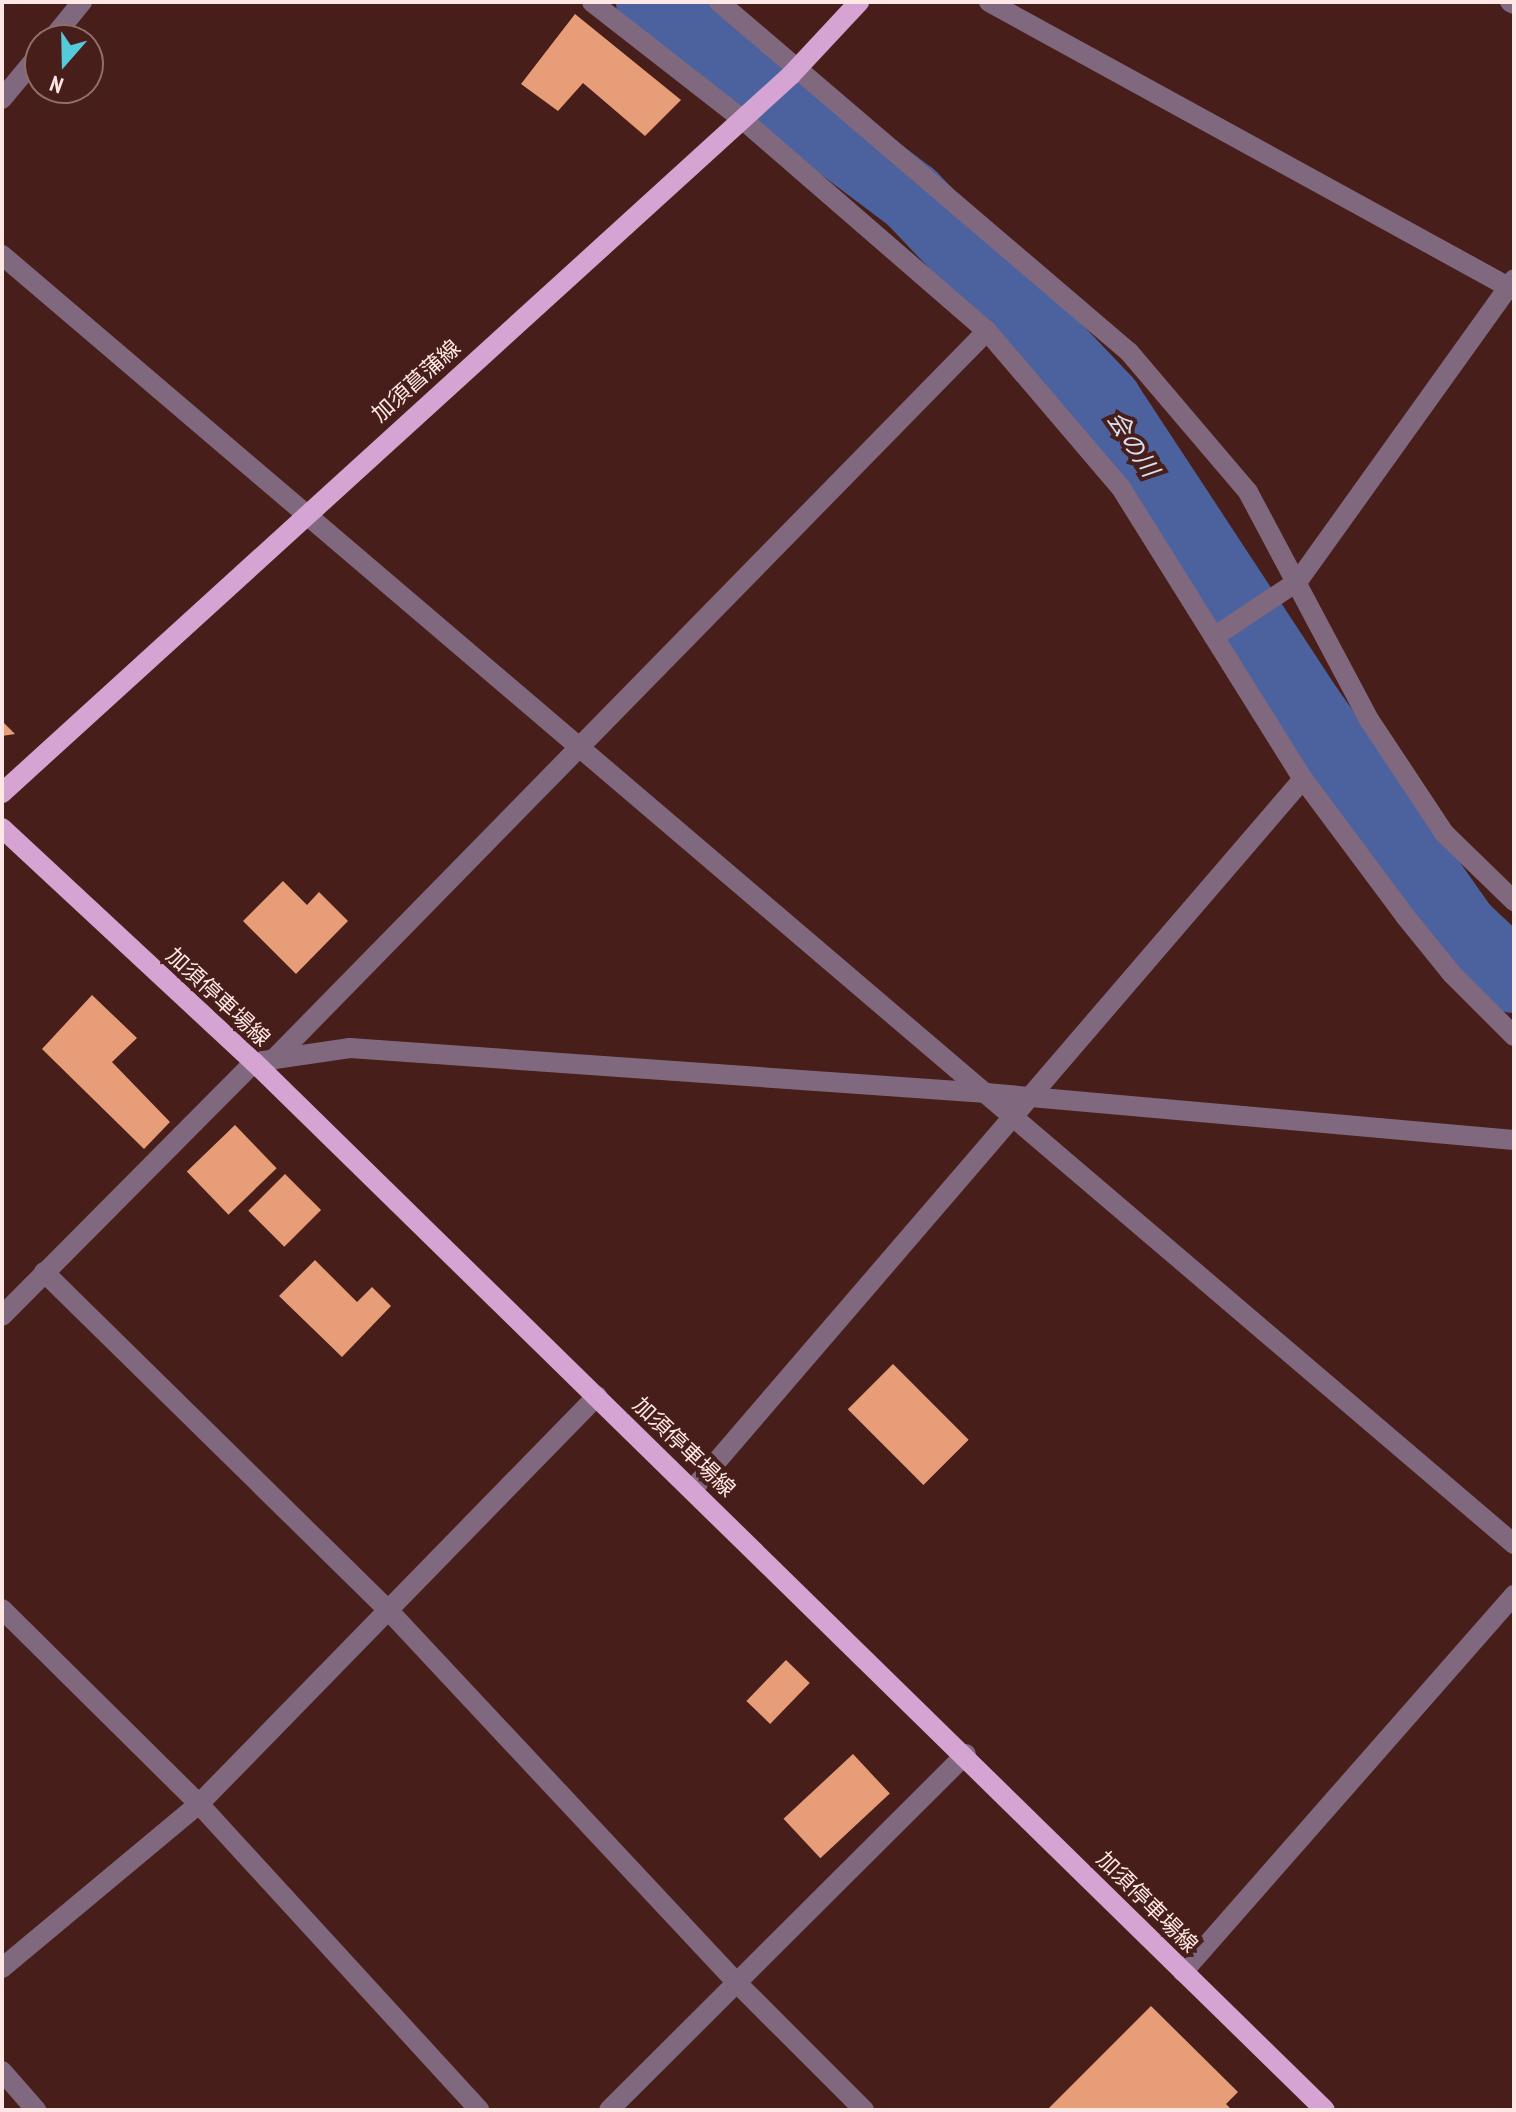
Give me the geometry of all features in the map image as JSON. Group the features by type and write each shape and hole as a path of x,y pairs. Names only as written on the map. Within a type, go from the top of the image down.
{"main road":[{"name":"加須菖蒲線","path":"2,793 307,512 794,72 859,2"},
{"name":"加須停車場線","path":"2,828 264,1061 597,1396 966,1754 1322,2109"}],"street":[{"path":"64,24 82,2"},
{"path":"592,2 746,115 987,331 1121,488 1303,779 1452,974 1514,1036"},
{"path":"719,2 794,72 1129,352 1248,492 1370,721 1444,833 1514,901"},
{"path":"989,2 1512,286 1298,581 1214,637"},
{"path":"2,99 24,72"},
{"path":"2,255 1514,1544"},
{"path":"2,1316 264,1061 987,331"},
{"path":"693,1489 1303,779"},
{"path":"264,1061 350,1048 986,1093 1514,1140"},
{"path":"44,1272 390,1612 737,1983 864,2110"},
{"path":"2,1968 199,1804 390,1612 597,1396"},
{"path":"1183,1972 1514,1595"},
{"path":"2,1609 199,1804 479,2110"},
{"path":"609,2110 966,1754"},
{"path":"2,2071 36,2110"}],"building":[{"path":"575,14 681,100 645,136 583,83 558,111 521,84"},
{"path":"2,721 15,734 2,736"},
{"path":"283,881 307,905 319,892 348,921 296,974 243,921"},
{"path":"92,995 137,1038 112,1062 170,1122 144,1149 42,1049"},
{"path":"235,1125 277,1168 228,1215 187,1172"},
{"path":"285,1174 321,1210 284,1247 248,1211"},
{"path":"315,1260 357,1302 372,1287 391,1306 342,1357 279,1296"},
{"path":"893,1364 969,1440 923,1485 848,1409"},
{"path":"786,1660 810,1683 770,1724 746,1701"},
{"path":"853,1754 890,1793 820,1858 784,1819"},
{"path":"1151,2006 1238,2092 1226,2104 1232,2110 1047,2110"}],"waterway":[{"name":"会の川","path":"652,2 911,197 1106,402 1307,708 1463,929 1514,977"}]}
